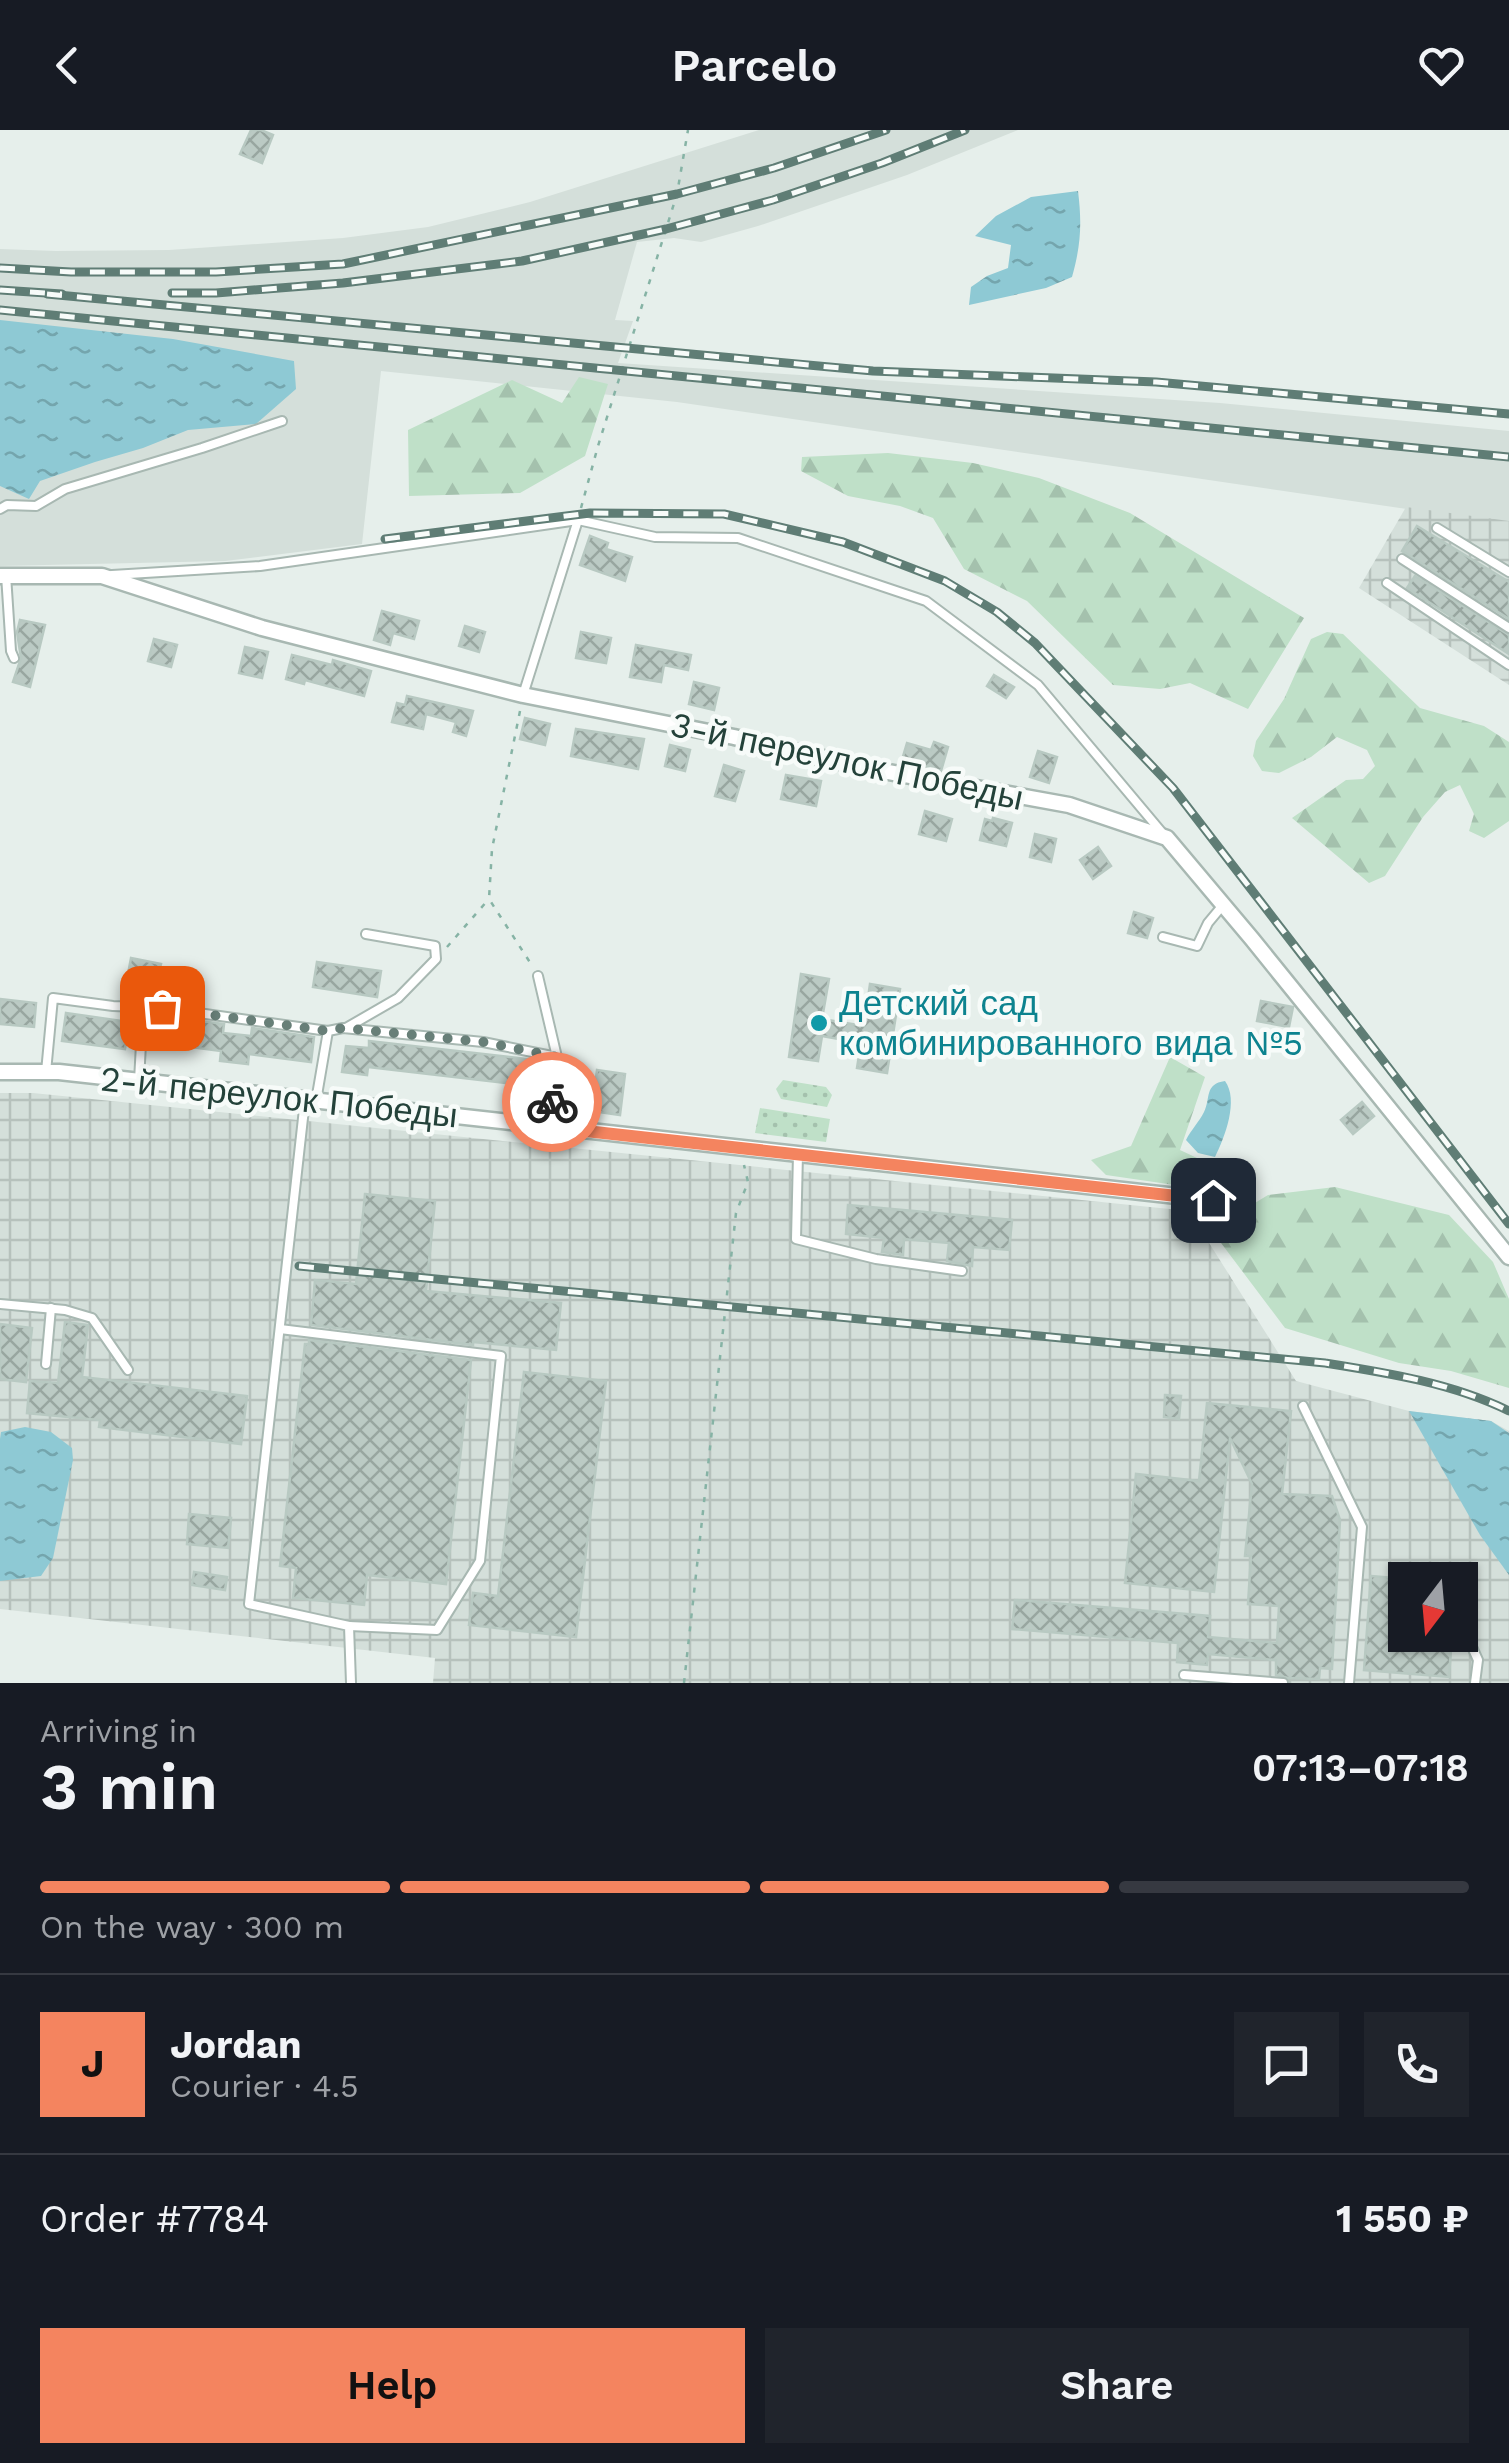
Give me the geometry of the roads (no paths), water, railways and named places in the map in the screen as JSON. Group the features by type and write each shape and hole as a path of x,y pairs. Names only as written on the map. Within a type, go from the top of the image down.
{"street":[{"name":"3-й переулок Победы","path":"3,576 102,576 262,628 523,695 861,767 1069,805 1166,838"},
{"path":"1166,838 1509,1257"},
{"name":"2-й переулок Победы","path":"0,1072 140,1081 1213,1200"}],"lane":[{"path":"0,509 7,505 36,506 65,488 282,420"},
{"path":"102,576 260,566 578,520 655,537 738,538 926,601 1038,685 1166,838"},
{"path":"523,695 578,520"},
{"path":"1437,528 1509,572"},
{"path":"1402,559 1509,628"},
{"path":"3,576 14,658"},
{"path":"1387,583 1509,664"},
{"path":"1164,938 1196,946 1223,905"},
{"path":"346,1028 398,998 436,959 435,946 366,934"},
{"path":"538,976 557,1057 549,1127"},
{"path":"46,1072 52,998 328,1031 346,1028 484,1042 557,1057"},
{"path":"140,1081 143,1007"},
{"path":"280,1328 500,1356 480,1561 436,1630 349,1626 249,1604 280,1328 311,1100 328,1031"},
{"path":"798,1154 796,1239 876,1259 962,1271"},
{"path":"0,1304 65,1310 92,1318 128,1370"},
{"path":"46,1364 51,1308"},
{"path":"1303,1406 1362,1527 1348,1683"},
{"path":"349,1626 351,1683"},
{"path":"1474,1652 1478,1660 1475,1683"},
{"path":"1184,1675 1283,1683"}],"water":[{"path":"1078,191 1080,234 1072,277 1046,288 969,305 971,287 1008,268 1011,245 975,236 996,216 1031,197"},
{"path":"0,320 173,339 294,361 296,389 256,424 188,430 40,481 29,499 0,486"},
{"path":"1225,1081 1231,1108 1223,1139 1215,1157 1198,1153 1186,1140 1204,1112 1211,1088"},
{"path":"1409,1411 1491,1421 1509,1433 1509,1575 1480,1535"},
{"path":"25,1427 51,1432 72,1448 73,1460 53,1558 41,1576 0,1581 1,1432"}],"railway":[{"path":"0,268 216,272 343,264 677,194 774,168 886,130"},
{"path":"172,293 343,283 522,261 773,200 965,130"},
{"path":"0,290 62,294"},
{"path":"47,294 873,371 1156,382 1509,414"},
{"path":"0,310 1509,457"},
{"path":"385,539 590,513 724,514 843,542 945,581 997,612 1035,643 1173,788 1509,1224"},
{"path":"299,1266 1325,1363 1442,1386 1509,1411"}],"place":[{"name":"Детский сад комбинированного вида №5","path":"819,1023"}]}
